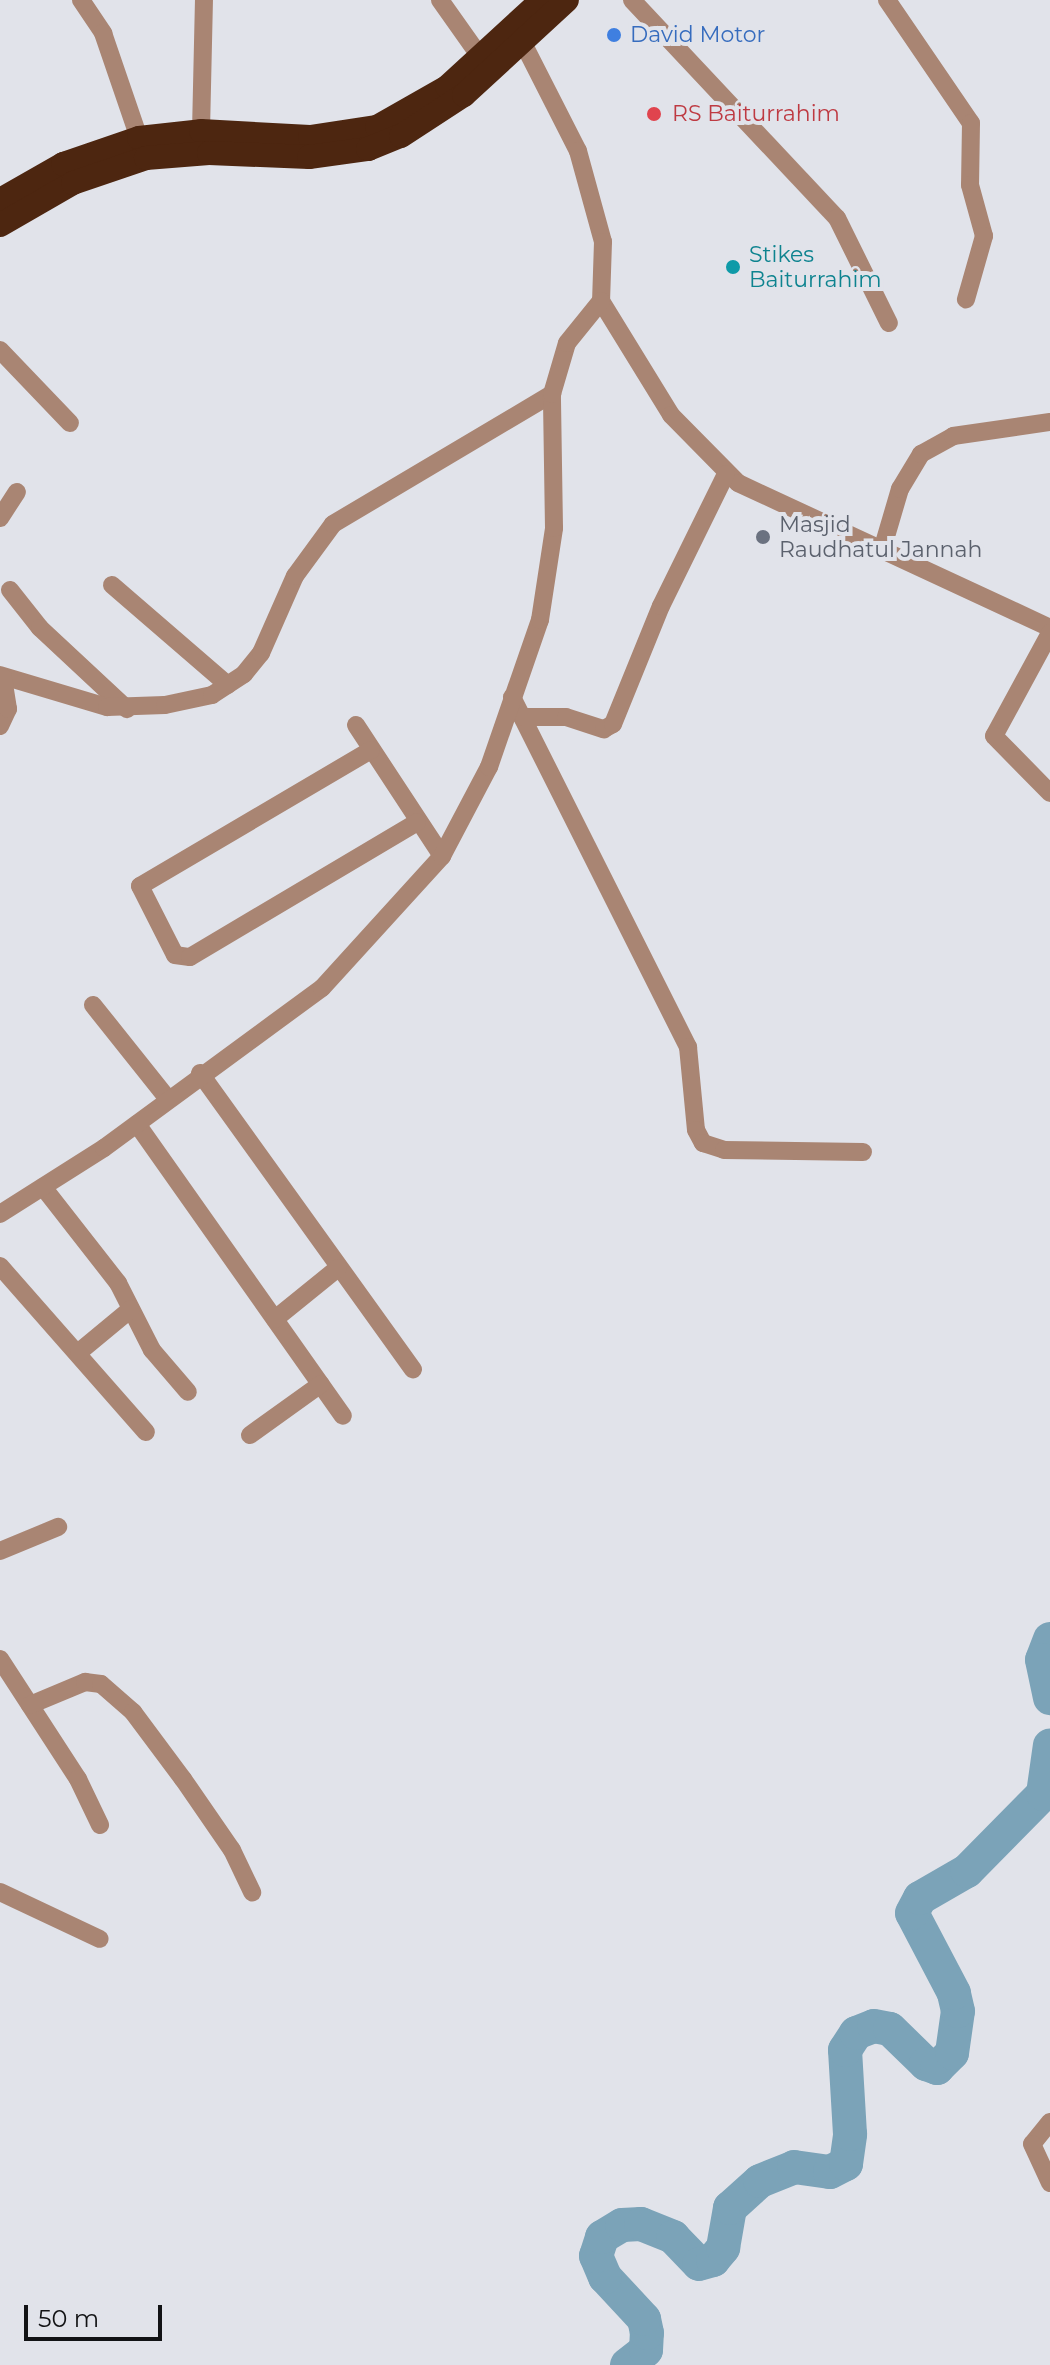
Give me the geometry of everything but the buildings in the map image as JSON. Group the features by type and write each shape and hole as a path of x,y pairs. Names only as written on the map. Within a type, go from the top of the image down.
{"highway":[{"path":"0,200 63,164 139,138 201,131 310,137 377,127 412,111 481,58 542,0"},
{"path":"0,225 73,183 146,158 209,153 309,157 368,149 434,118 523,43 567,0"}],"street":[{"path":"81,0 103,33 139,138"},
{"path":"201,131 204,0"},
{"path":"440,0 481,58"},
{"path":"632,0 837,218 889,323"},
{"path":"887,0 971,123 970,185 984,236 966,299"},
{"path":"523,43 578,151 603,242 601,301 671,415 726,474 1050,630 994,736 1050,793"},
{"path":"4,1205 43,1187 104,1148 200,1073 322,988 442,856 489,767 540,620 554,528 552,394 567,343 601,301"},
{"path":"0,350 70,423"},
{"path":"0,726 8,709 2,676 73,699 127,709 203,698 228,685 261,653 295,576 333,524 552,394"},
{"path":"882,550 900,489 921,454 953,436 1050,422"},
{"path":"522,717 566,717 604,729 613,724 661,606 726,474"},
{"path":"0,518 17,492"},
{"path":"112,585 228,685"},
{"path":"10,590 40,628 127,709"},
{"path":"512,697 688,1047 696,1130 703,1143 724,1150 863,1152"},
{"path":"356,725 442,856"},
{"path":"371,750 140,886 175,955 190,957 417,822"},
{"path":"93,1005 168,1099"},
{"path":"200,1073 413,1369"},
{"path":"137,1124 343,1416"},
{"path":"43,1187 118,1283 152,1350 188,1392"},
{"path":"0,1266 79,1352 146,1432"},
{"path":"275,1319 338,1268"},
{"path":"79,1352 131,1309"},
{"path":"250,1435 321,1384"},
{"path":"0,1551 58,1527"},
{"path":"0,1659 100,1825"},
{"path":"30,1705 85,1682 101,1684 133,1712 183,1779 232,1850 252,1892"},
{"path":"0,1892 100,1939"},
{"path":"1050,2122 1032,2144 1050,2183"}],"waterway":[{"path":"1050,1639 1042,1660 1050,1698"},
{"path":"627,2365 646,2350 647,2333 644,2319 605,2277 596,2256 602,2237 622,2225 641,2224 673,2237 699,2264 713,2260 723,2248 730,2208 760,2181 794,2167 830,2172 846,2164 850,2134 845,2050 856,2033 874,2026 890,2029 926,2064 937,2068 952,2053 958,2011 954,1993 912,1913 920,1898 967,1871 1043,1794 1050,1745"}],"place":[{"name":"David Motor","path":"614,35"},
{"name":"RS Baiturrahim","path":"654,114"},
{"name":"Stikes Baiturrahim","path":"733,267"},
{"name":"Masjid Raudhatul Jannah","path":"763,537"}]}
